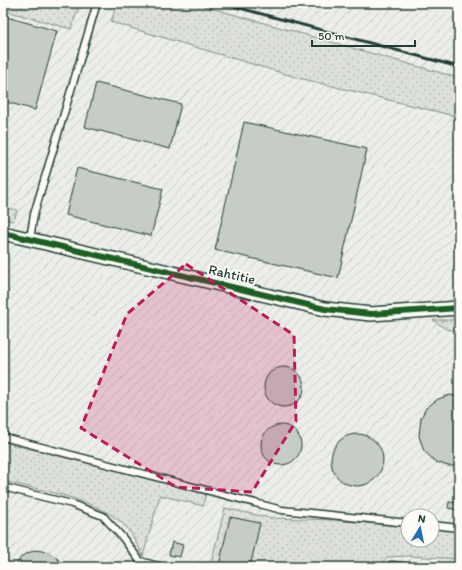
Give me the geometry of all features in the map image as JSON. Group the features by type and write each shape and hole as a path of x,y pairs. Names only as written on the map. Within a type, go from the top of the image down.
{"street":[{"name":"Rahtitie","path":"3,233 325,309 371,314 459,308"}],"lane":[{"path":"30,239 34,214 96,3"},
{"path":"3,437 282,510 400,522"},
{"path":"3,487 72,504 103,516 123,538 140,561 162,567"},
{"path":"440,526 459,528"},
{"path":"387,567 392,565 409,567"}],"highlighted area":[{"path":"186,264 294,335 296,421 252,492 176,487 81,428 127,314"}],"shaded area":[{"path":"3,3 459,3 459,567 3,567"},
{"path":"3,3 80,3 71,29 3,10"},
{"path":"117,3 193,3 459,78 459,117 299,78 111,22"},
{"path":"3,207 17,210 14,221 3,219"},
{"path":"433,320 459,320 459,331 446,329"},
{"path":"3,442 206,493 203,506 160,495 143,556 130,532 120,521 106,512 90,504 72,498 3,481"},
{"path":"225,508 270,518 335,520 400,526 400,548 440,548 440,530 459,531 459,559 408,556 387,557 379,567 210,567"}],"building":[{"path":"3,16 57,31 35,110 3,101"},
{"path":"96,83 181,104 170,149 85,127"},
{"path":"244,122 367,149 338,278 215,250"},
{"path":"77,168 163,189 151,236 66,215"},
{"path":"280,367 288,367 295,370 301,376 304,387 301,398 295,404 288,407 280,407 273,404 267,398 264,391 264,383 267,376 273,370"},
{"path":"450,395 459,397 459,466 448,466 436,462 424,451 419,436 421,418 426,408 438,399"},
{"path":"277,425 285,425 292,428 298,434 301,445 298,456 292,462 285,465 277,465 270,462 264,456 261,449 261,441 264,434 270,428"},
{"path":"357,434 367,436 375,442 381,450 383,460 381,470 375,478 367,484 357,486 347,484 339,478 333,470 331,460 333,450 339,442 347,436"},
{"path":"449,502 459,503 459,510 448,508"},
{"path":"230,517 260,523 250,567 219,566"},
{"path":"172,542 183,545 180,557 169,555"},
{"path":"35,550 48,552 58,559 62,567 14,567 22,556"}],"railway":[{"path":"221,3 459,67"}],"cycle path":[{"path":"3,233 325,309 371,314 459,308"}]}
